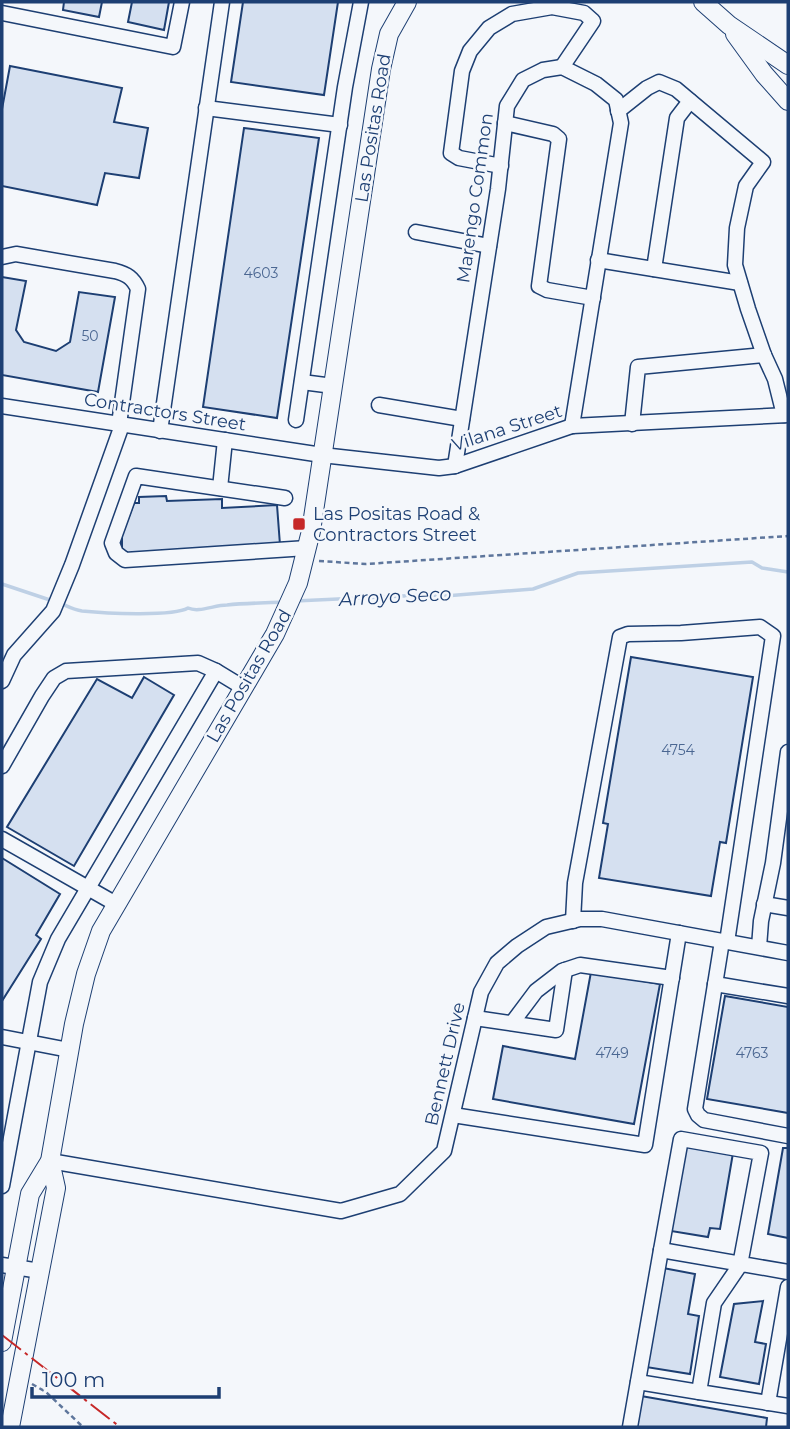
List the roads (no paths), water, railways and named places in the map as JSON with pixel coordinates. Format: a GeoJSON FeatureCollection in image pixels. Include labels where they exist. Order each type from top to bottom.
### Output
{"type":"FeatureCollection","features":[{"type":"Feature","properties":{"kind":"main road","name":"Las Positas Road"},"geometry":{"type":"LineString","coordinates":[[2,1342],[9,1266],[30,1194],[50,1160],[74,1024],[86,974],[101,931],[275,634],[298,583],[306,554],[322,455],[381,69],[389,34],[407,2]]}},
{"type":"Feature","properties":{"kind":"main road"},"geometry":{"type":"LineString","coordinates":[[702,2],[729,25],[788,65]]}},
{"type":"Feature","properties":{"kind":"main road"},"geometry":{"type":"LineString","coordinates":[[729,25],[764,74],[788,101]]}},
{"type":"Feature","properties":{"kind":"main road","name":"Las Positas Road"},"geometry":{"type":"LineString","coordinates":[[10,1427],[56,1188],[50,1160]]}},
{"type":"Feature","properties":{"kind":"street"},"geometry":{"type":"LineString","coordinates":[[2,13],[173,47],[182,2]]}},
{"type":"Feature","properties":{"kind":"street"},"geometry":{"type":"LineString","coordinates":[[160,430],[222,2]]}},
{"type":"Feature","properties":{"kind":"street"},"geometry":{"type":"LineString","coordinates":[[296,420],[361,2]]}},
{"type":"Feature","properties":{"kind":"street"},"geometry":{"type":"LineString","coordinates":[[501,166],[459,158],[451,153],[462,71],[470,51],[489,28],[512,14],[552,6],[583,13],[593,21],[562,66],[596,84],[616,100],[621,122],[572,426]]}},
{"type":"Feature","properties":{"kind":"street","name":"Marengo Common"},"geometry":{"type":"LineString","coordinates":[[455,466],[501,166],[507,106],[523,80],[544,70],[562,66]]}},
{"type":"Feature","properties":{"kind":"street"},"geometry":{"type":"LineString","coordinates":[[618,111],[659,82],[676,89],[763,162],[746,186],[737,228],[735,265],[786,415]]}},
{"type":"Feature","properties":{"kind":"street"},"geometry":{"type":"LineString","coordinates":[[653,269],[677,118],[690,101]]}},
{"type":"Feature","properties":{"kind":"street"},"geometry":{"type":"LineString","coordinates":[[206,108],[340,125]]}},
{"type":"Feature","properties":{"kind":"street"},"geometry":{"type":"LineString","coordinates":[[505,123],[553,134],[559,139],[539,286],[547,290],[593,298]]}},
{"type":"Feature","properties":{"kind":"street"},"geometry":{"type":"LineString","coordinates":[[416,233],[489,246]]}},
{"type":"Feature","properties":{"kind":"street"},"geometry":{"type":"LineString","coordinates":[[2,257],[16,254],[125,273],[138,289],[120,425],[72,565],[53,611],[8,654],[2,681]]}},
{"type":"Feature","properties":{"kind":"street"},"geometry":{"type":"LineString","coordinates":[[598,260],[740,283]]}},
{"type":"Feature","properties":{"kind":"street"},"geometry":{"type":"LineString","coordinates":[[632,424],[638,367],[764,355]]}},
{"type":"Feature","properties":{"kind":"street"},"geometry":{"type":"LineString","coordinates":[[302,382],[333,386]]}},
{"type":"Feature","properties":{"kind":"street"},"geometry":{"type":"LineString","coordinates":[[379,405],[462,419]]}},
{"type":"Feature","properties":{"kind":"street","name":"Contractors Street"},"geometry":{"type":"LineString","coordinates":[[2,406],[322,455]]}},
{"type":"Feature","properties":{"kind":"street","name":"Vilana Street"},"geometry":{"type":"LineString","coordinates":[[322,455],[439,468],[455,466],[572,426],[786,415]]}},
{"type":"Feature","properties":{"kind":"street"},"geometry":{"type":"LineString","coordinates":[[220,488],[225,440]]}},
{"type":"Feature","properties":{"kind":"street"},"geometry":{"type":"LineString","coordinates":[[285,498],[136,476],[112,543],[116,553],[125,560],[306,554]]}},
{"type":"Feature","properties":{"kind":"street"},"geometry":{"type":"LineString","coordinates":[[573,921],[575,883],[620,637],[628,634],[760,627],[773,636],[725,941],[715,984],[695,1109],[704,1120],[788,1136]]}},
{"type":"Feature","properties":{"kind":"street"},"geometry":{"type":"LineString","coordinates":[[2,766],[41,696],[54,678],[66,671],[198,663],[244,688]]}},
{"type":"Feature","properties":{"kind":"street"},"geometry":{"type":"LineString","coordinates":[[2,1186],[40,982],[58,939],[216,671]]}},
{"type":"Feature","properties":{"kind":"street"},"geometry":{"type":"LineString","coordinates":[[759,947],[788,752]]}},
{"type":"Feature","properties":{"kind":"street"},"geometry":{"type":"LineString","coordinates":[[2,839],[116,904]]}},
{"type":"Feature","properties":{"kind":"street"},"geometry":{"type":"LineString","coordinates":[[764,904],[788,908]]}},
{"type":"Feature","properties":{"kind":"street","name":"Bennett Drive"},"geometry":{"type":"LineString","coordinates":[[50,1160],[341,1210],[400,1194],[444,1151],[481,992],[497,963],[546,927],[580,919],[602,919],[788,953]]}},
{"type":"Feature","properties":{"kind":"street"},"geometry":{"type":"LineString","coordinates":[[453,1115],[645,1145],[679,933]]}},
{"type":"Feature","properties":{"kind":"street"},"geometry":{"type":"LineString","coordinates":[[512,1023],[536,991],[565,970],[580,965],[671,978]]}},
{"type":"Feature","properties":{"kind":"street"},"geometry":{"type":"LineString","coordinates":[[475,1018],[556,1030],[565,970]]}},
{"type":"Feature","properties":{"kind":"street"},"geometry":{"type":"LineString","coordinates":[[715,984],[788,996]]}},
{"type":"Feature","properties":{"kind":"street"},"geometry":{"type":"LineString","coordinates":[[2,1037],[69,1050]]}},
{"type":"Feature","properties":{"kind":"street"},"geometry":{"type":"LineString","coordinates":[[630,1427],[681,1139],[761,1153],[740,1265],[714,1303],[699,1392]]}},
{"type":"Feature","properties":{"kind":"street"},"geometry":{"type":"LineString","coordinates":[[661,1250],[788,1272]]}},
{"type":"Feature","properties":{"kind":"street"},"geometry":{"type":"LineString","coordinates":[[9,1266],[40,1272]]}},
{"type":"Feature","properties":{"kind":"street"},"geometry":{"type":"LineString","coordinates":[[768,1403],[788,1287]]}},
{"type":"Feature","properties":{"kind":"street"},"geometry":{"type":"LineString","coordinates":[[638,1382],[788,1406]]}},
{"type":"Feature","properties":{"kind":"waterway","name":"Arroyo Seco"},"geometry":{"type":"LineString","coordinates":[[295,601],[445,596],[533,589],[578,573],[752,562],[762,568],[788,572]]}},
{"type":"Feature","properties":{"kind":"waterway","name":"Arroyo Seco"},"geometry":{"type":"LineString","coordinates":[[2,584],[53,601]]}},
{"type":"Feature","properties":{"kind":"waterway","name":"Arroyo Seco"},"geometry":{"type":"LineString","coordinates":[[60,603],[82,611],[137,614],[284,602]]}},
{"type":"Feature","properties":{"kind":"place","name":"Las Positas Road & Contractors Street"},"geometry":{"type":"Point","coordinates":[299,524]}}]}
